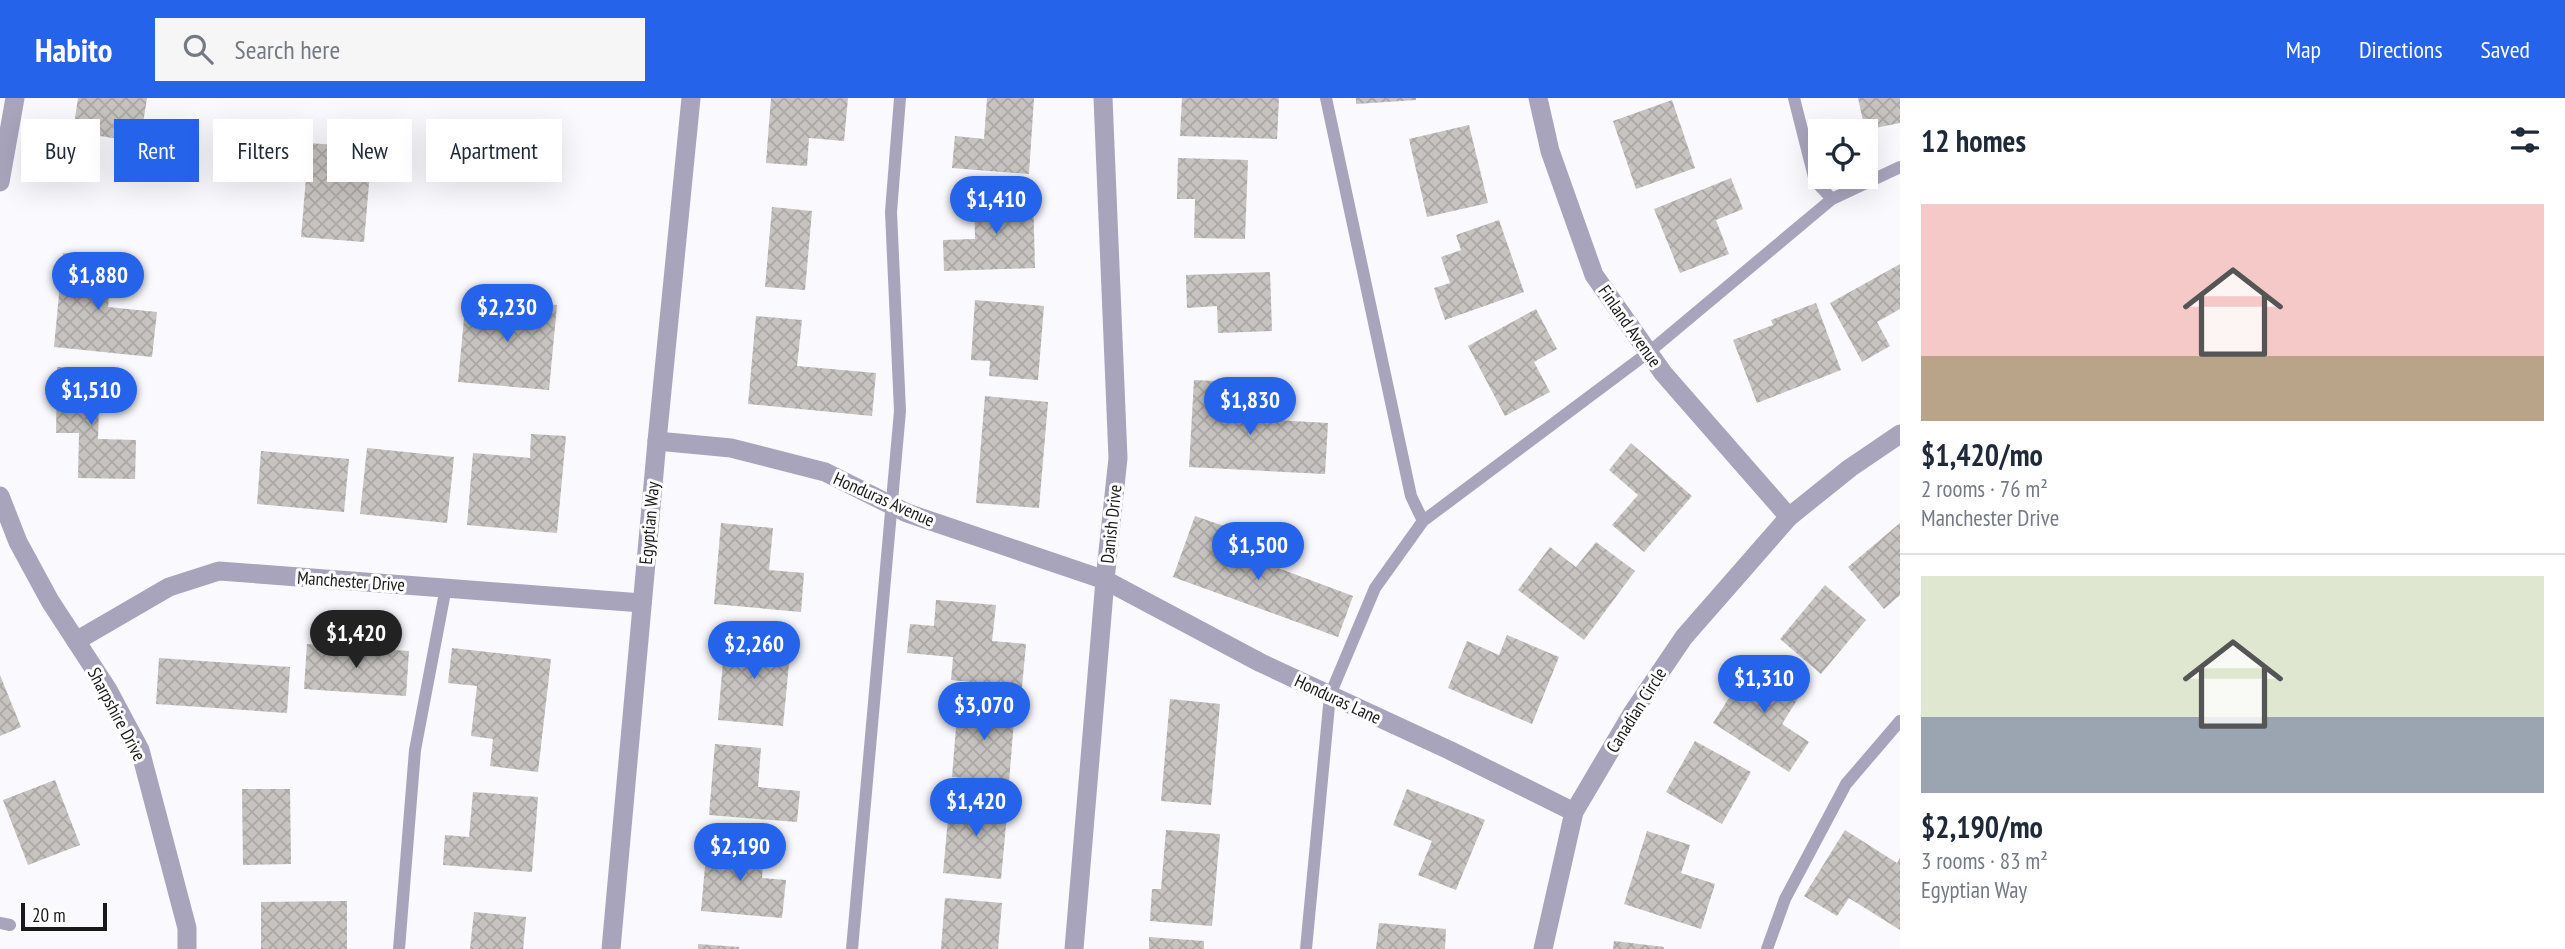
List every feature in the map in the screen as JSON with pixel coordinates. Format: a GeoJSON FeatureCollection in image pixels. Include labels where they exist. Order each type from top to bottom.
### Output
{"type":"FeatureCollection","features":[{"type":"Feature","properties":{"kind":"street"},"geometry":{"type":"LineString","coordinates":[[0,182],[15,98]]}},
{"type":"Feature","properties":{"kind":"street","name":"Egyptian Way"},"geometry":{"type":"LineString","coordinates":[[611,949],[691,98]]}},
{"type":"Feature","properties":{"kind":"street","name":"Danish Drive"},"geometry":{"type":"LineString","coordinates":[[1074,949],[1118,458],[1104,98]]}},
{"type":"Feature","properties":{"kind":"street","name":"Finland Avenue"},"geometry":{"type":"LineString","coordinates":[[1538,98],[1550,151],[1594,275],[1663,373],[1789,517]]}},
{"type":"Feature","properties":{"kind":"street","name":"Canadian Circle"},"geometry":{"type":"LineString","coordinates":[[1543,949],[1574,812],[1633,712],[1684,636],[1789,517],[1850,468],[1900,434]]}},
{"type":"Feature","properties":{"kind":"street","name":"Honduras Avenue"},"geometry":{"type":"LineString","coordinates":[[657,441],[731,448],[825,472],[906,513],[1105,580]]}},
{"type":"Feature","properties":{"kind":"street","name":"Sharpshire Drive"},"geometry":{"type":"LineString","coordinates":[[0,496],[18,542],[50,601],[108,690],[140,750],[187,928],[187,949]]}},
{"type":"Feature","properties":{"kind":"street","name":"Manchester Drive"},"geometry":{"type":"LineString","coordinates":[[76,641],[169,587],[219,571],[642,603]]}},
{"type":"Feature","properties":{"kind":"street","name":"Honduras Lane"},"geometry":{"type":"LineString","coordinates":[[1105,580],[1261,663],[1449,750],[1574,812]]}},
{"type":"Feature","properties":{"kind":"lane"},"geometry":{"type":"LineString","coordinates":[[852,949],[900,411],[891,212],[900,98]]}},
{"type":"Feature","properties":{"kind":"lane"},"geometry":{"type":"LineString","coordinates":[[1326,98],[1411,496],[1423,521]]}},
{"type":"Feature","properties":{"kind":"lane"},"geometry":{"type":"LineString","coordinates":[[1794,98],[1815,181],[1832,199]]}},
{"type":"Feature","properties":{"kind":"lane"},"geometry":{"type":"LineString","coordinates":[[1306,949],[1330,695],[1375,587],[1423,521],[1649,352],[1832,199],[1900,167]]}},
{"type":"Feature","properties":{"kind":"lane"},"geometry":{"type":"LineString","coordinates":[[399,949],[415,750],[446,587]]}},
{"type":"Feature","properties":{"kind":"lane"},"geometry":{"type":"LineString","coordinates":[[1767,949],[1785,899],[1846,784],[1900,721]]}},
{"type":"Feature","properties":{"kind":"building"},"geometry":{"type":"Polygon","coordinates":[[[78,98],[147,98],[144,119],[114,119],[114,138],[100,136],[100,119],[75,119],[78,98]]]}},
{"type":"Feature","properties":{"kind":"building"},"geometry":{"type":"Polygon","coordinates":[[[771,98],[848,98],[844,141],[809,138],[807,166],[766,163],[771,98]]]}},
{"type":"Feature","properties":{"kind":"building"},"geometry":{"type":"Polygon","coordinates":[[[987,98],[1034,98],[1029,174],[952,168],[955,136],[984,139],[987,98]]]}},
{"type":"Feature","properties":{"kind":"building"},"geometry":{"type":"Polygon","coordinates":[[[1182,98],[1279,98],[1277,139],[1180,136],[1182,98]]]}},
{"type":"Feature","properties":{"kind":"building"},"geometry":{"type":"Polygon","coordinates":[[[1356,98],[1416,98],[1416,100],[1356,104],[1356,98]]]}},
{"type":"Feature","properties":{"kind":"building"},"geometry":{"type":"Polygon","coordinates":[[[1858,98],[1900,98],[1900,123],[1878,127],[1878,119],[1863,119],[1858,98]]]}},
{"type":"Feature","properties":{"kind":"building"},"geometry":{"type":"Polygon","coordinates":[[[1672,100],[1695,168],[1636,189],[1613,121],[1672,100]]]}},
{"type":"Feature","properties":{"kind":"building"},"geometry":{"type":"Polygon","coordinates":[[[1469,125],[1488,203],[1427,217],[1409,139],[1469,125]]]}},
{"type":"Feature","properties":{"kind":"building"},"geometry":{"type":"Polygon","coordinates":[[[313,143],[327,144],[327,182],[369,182],[364,242],[301,237],[306,182],[313,182],[313,143]]]}},
{"type":"Feature","properties":{"kind":"building"},"geometry":{"type":"Polygon","coordinates":[[[1178,158],[1248,160],[1245,239],[1194,238],[1195,199],[1177,199],[1178,158]]]}},
{"type":"Feature","properties":{"kind":"building"},"geometry":{"type":"Polygon","coordinates":[[[1731,178],[1743,209],[1716,220],[1729,254],[1680,273],[1654,209],[1731,178]]]}},
{"type":"Feature","properties":{"kind":"building"},"geometry":{"type":"Polygon","coordinates":[[[1033,194],[1035,268],[944,271],[943,240],[975,239],[974,196],[1033,194]]]}},
{"type":"Feature","properties":{"kind":"building"},"geometry":{"type":"Polygon","coordinates":[[[772,207],[812,211],[805,290],[765,287],[772,207]]]}},
{"type":"Feature","properties":{"kind":"building"},"geometry":{"type":"Polygon","coordinates":[[[1499,220],[1524,292],[1445,320],[1434,288],[1450,283],[1441,257],[1461,250],[1456,235],[1499,220]]]}},
{"type":"Feature","properties":{"kind":"building"},"geometry":{"type":"Polygon","coordinates":[[[63,253],[113,258],[108,307],[157,312],[152,357],[54,347],[63,253]]]}},
{"type":"Feature","properties":{"kind":"building"},"geometry":{"type":"Polygon","coordinates":[[[1900,264],[1900,309],[1877,322],[1890,346],[1862,362],[1830,303],[1900,264]]]}},
{"type":"Feature","properties":{"kind":"building"},"geometry":{"type":"Polygon","coordinates":[[[1270,272],[1272,331],[1218,333],[1217,306],[1187,308],[1186,275],[1270,272]]]}},
{"type":"Feature","properties":{"kind":"building"},"geometry":{"type":"Polygon","coordinates":[[[466,297],[557,305],[549,390],[458,382],[466,297]]]}},
{"type":"Feature","properties":{"kind":"building"},"geometry":{"type":"Polygon","coordinates":[[[975,300],[1044,306],[1038,380],[989,376],[990,361],[971,360],[975,300]]]}},
{"type":"Feature","properties":{"kind":"building"},"geometry":{"type":"Polygon","coordinates":[[[1816,303],[1841,370],[1757,403],[1733,340],[1773,325],[1771,320],[1816,303]]]}},
{"type":"Feature","properties":{"kind":"building"},"geometry":{"type":"Polygon","coordinates":[[[1536,309],[1557,349],[1534,362],[1550,392],[1505,416],[1468,346],[1536,309]]]}},
{"type":"Feature","properties":{"kind":"building"},"geometry":{"type":"Polygon","coordinates":[[[756,316],[802,320],[797,366],[876,373],[872,416],[748,404],[756,316]]]}},
{"type":"Feature","properties":{"kind":"building"},"geometry":{"type":"Polygon","coordinates":[[[57,367],[100,368],[98,439],[136,440],[135,479],[78,478],[79,433],[56,433],[57,367]]]}},
{"type":"Feature","properties":{"kind":"building"},"geometry":{"type":"Polygon","coordinates":[[[1194,380],[1237,382],[1236,418],[1328,423],[1325,474],[1189,467],[1194,380]]]}},
{"type":"Feature","properties":{"kind":"building"},"geometry":{"type":"Polygon","coordinates":[[[985,396],[1048,402],[1039,508],[976,503],[985,396]]]}},
{"type":"Feature","properties":{"kind":"building"},"geometry":{"type":"Polygon","coordinates":[[[531,434],[566,436],[557,533],[467,525],[473,453],[530,458],[531,434]]]}},
{"type":"Feature","properties":{"kind":"building"},"geometry":{"type":"Polygon","coordinates":[[[1631,443],[1692,496],[1644,552],[1612,525],[1638,495],[1609,470],[1631,443]]]}},
{"type":"Feature","properties":{"kind":"building"},"geometry":{"type":"Polygon","coordinates":[[[367,448],[454,457],[447,523],[360,514],[367,448]]]}},
{"type":"Feature","properties":{"kind":"building"},"geometry":{"type":"Polygon","coordinates":[[[261,451],[349,459],[344,512],[257,504],[261,451]]]}},
{"type":"Feature","properties":{"kind":"building"},"geometry":{"type":"Polygon","coordinates":[[[1195,516],[1227,527],[1219,546],[1353,596],[1338,637],[1173,577],[1195,516]]]}},
{"type":"Feature","properties":{"kind":"building"},"geometry":{"type":"Polygon","coordinates":[[[721,523],[773,528],[769,570],[804,573],[801,612],[714,604],[721,523]]]}},
{"type":"Feature","properties":{"kind":"building"},"geometry":{"type":"Polygon","coordinates":[[[1900,523],[1900,595],[1884,609],[1848,567],[1900,523]]]}},
{"type":"Feature","properties":{"kind":"building"},"geometry":{"type":"Polygon","coordinates":[[[1596,542],[1635,571],[1584,640],[1518,590],[1550,547],[1576,567],[1596,542]]]}},
{"type":"Feature","properties":{"kind":"building"},"geometry":{"type":"Polygon","coordinates":[[[1825,585],[1866,620],[1821,674],[1780,639],[1825,585]]]}},
{"type":"Feature","properties":{"kind":"building"},"geometry":{"type":"Polygon","coordinates":[[[936,600],[996,605],[992,641],[1026,644],[1022,687],[951,680],[953,657],[907,653],[910,624],[934,626],[936,600]]]}},
{"type":"Feature","properties":{"kind":"building"},"geometry":{"type":"Polygon","coordinates":[[[1507,635],[1559,657],[1532,724],[1448,688],[1467,641],[1499,655],[1507,635]]]}},
{"type":"Feature","properties":{"kind":"building"},"geometry":{"type":"Polygon","coordinates":[[[725,637],[791,643],[783,726],[718,720],[725,637]]]}},
{"type":"Feature","properties":{"kind":"building"},"geometry":{"type":"Polygon","coordinates":[[[307,644],[409,651],[406,696],[304,689],[307,644]]]}},
{"type":"Feature","properties":{"kind":"building"},"geometry":{"type":"Polygon","coordinates":[[[452,648],[551,659],[538,772],[490,766],[493,739],[471,736],[477,686],[448,683],[452,648]]]}},
{"type":"Feature","properties":{"kind":"building"},"geometry":{"type":"Polygon","coordinates":[[[1755,657],[1804,689],[1782,724],[1809,742],[1789,772],[1713,723],[1755,657]]]}},
{"type":"Feature","properties":{"kind":"building"},"geometry":{"type":"Polygon","coordinates":[[[159,658],[290,667],[287,713],[156,704],[159,658]]]}},
{"type":"Feature","properties":{"kind":"building"},"geometry":{"type":"Polygon","coordinates":[[[0,675],[21,727],[0,736],[0,675]]]}},
{"type":"Feature","properties":{"kind":"building"},"geometry":{"type":"Polygon","coordinates":[[[1170,699],[1220,704],[1211,805],[1161,801],[1170,699]]]}},
{"type":"Feature","properties":{"kind":"building"},"geometry":{"type":"Polygon","coordinates":[[[958,703],[1015,708],[1009,782],[952,777],[958,703]]]}},
{"type":"Feature","properties":{"kind":"building"},"geometry":{"type":"Polygon","coordinates":[[[1695,741],[1751,772],[1722,824],[1666,792],[1695,741]]]}},
{"type":"Feature","properties":{"kind":"building"},"geometry":{"type":"Polygon","coordinates":[[[715,744],[761,748],[758,787],[800,791],[797,822],[709,815],[715,744]]]}},
{"type":"Feature","properties":{"kind":"building"},"geometry":{"type":"Polygon","coordinates":[[[55,780],[80,845],[28,865],[3,800],[55,780]]]}},
{"type":"Feature","properties":{"kind":"building"},"geometry":{"type":"Polygon","coordinates":[[[242,789],[290,789],[291,864],[243,865],[242,789]]]}},
{"type":"Feature","properties":{"kind":"building"},"geometry":{"type":"Polygon","coordinates":[[[1407,789],[1485,820],[1456,890],[1418,875],[1432,841],[1393,825],[1407,789]]]}},
{"type":"Feature","properties":{"kind":"building"},"geometry":{"type":"Polygon","coordinates":[[[473,792],[538,797],[532,872],[443,865],[445,835],[469,837],[473,792]]]}},
{"type":"Feature","properties":{"kind":"building"},"geometry":{"type":"Polygon","coordinates":[[[950,798],[1008,803],[1001,879],[943,873],[950,798]]]}},
{"type":"Feature","properties":{"kind":"building"},"geometry":{"type":"Polygon","coordinates":[[[1166,830],[1220,834],[1212,926],[1150,921],[1152,889],[1161,889],[1166,830]]]}},
{"type":"Feature","properties":{"kind":"building"},"geometry":{"type":"Polygon","coordinates":[[[1845,830],[1897,863],[1900,858],[1900,930],[1849,898],[1837,916],[1804,896],[1845,830]]]}},
{"type":"Feature","properties":{"kind":"building"},"geometry":{"type":"Polygon","coordinates":[[[1647,831],[1690,845],[1681,873],[1715,884],[1701,929],[1624,904],[1647,831]]]}},
{"type":"Feature","properties":{"kind":"building"},"geometry":{"type":"Polygon","coordinates":[[[707,844],[764,849],[762,878],[786,880],[782,918],[701,911],[707,844]]]}},
{"type":"Feature","properties":{"kind":"building"},"geometry":{"type":"Polygon","coordinates":[[[945,898],[1002,903],[998,949],[941,949],[945,898]]]}},
{"type":"Feature","properties":{"kind":"building"},"geometry":{"type":"Polygon","coordinates":[[[347,901],[347,949],[261,949],[261,902],[347,901]]]}},
{"type":"Feature","properties":{"kind":"building"},"geometry":{"type":"Polygon","coordinates":[[[474,912],[526,917],[523,949],[470,949],[474,912]]]}},
{"type":"Feature","properties":{"kind":"building"},"geometry":{"type":"Polygon","coordinates":[[[1379,923],[1446,929],[1445,949],[1376,949],[1379,923]]]}},
{"type":"Feature","properties":{"kind":"building"},"geometry":{"type":"Polygon","coordinates":[[[1149,937],[1204,941],[1204,949],[1149,949],[1149,937]]]}},
{"type":"Feature","properties":{"kind":"building"},"geometry":{"type":"Polygon","coordinates":[[[1614,941],[1664,947],[1664,949],[1613,949],[1614,941]]]}},
{"type":"Feature","properties":{"kind":"building"},"geometry":{"type":"Polygon","coordinates":[[[698,944],[739,947],[739,949],[698,949],[698,944]]]}}]}
